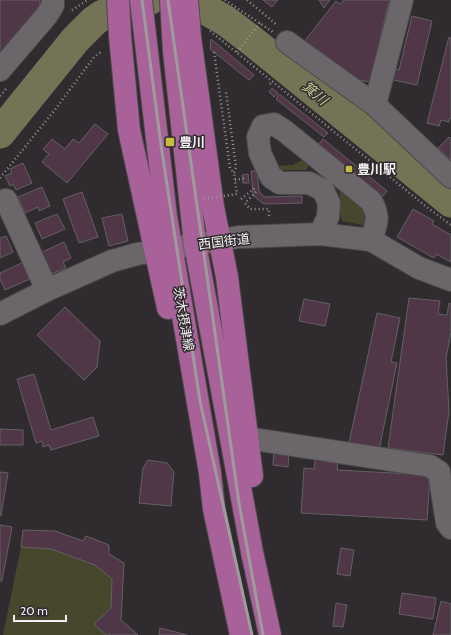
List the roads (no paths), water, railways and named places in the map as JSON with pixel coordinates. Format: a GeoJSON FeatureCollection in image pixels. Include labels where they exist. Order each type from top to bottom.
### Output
{"type":"FeatureCollection","features":[{"type":"Feature","properties":{"kind":"main road"},"geometry":{"type":"LineString","coordinates":[[118,0],[129,130],[149,217],[163,250],[214,509],[241,635]]}},
{"type":"Feature","properties":{"kind":"main road"},"geometry":{"type":"LineString","coordinates":[[141,0],[166,216],[163,250]]}},
{"type":"Feature","properties":{"kind":"main road","name":"茨木摂津線"},"geometry":{"type":"LineString","coordinates":[[170,0],[194,244],[252,552],[270,635]]}},
{"type":"Feature","properties":{"kind":"main road"},"geometry":{"type":"LineString","coordinates":[[187,0],[199,34],[213,207],[227,278],[256,514],[274,635]]}},
{"type":"Feature","properties":{"kind":"street"},"geometry":{"type":"LineString","coordinates":[[0,70],[47,15],[53,5],[53,0]]}},
{"type":"Feature","properties":{"kind":"street"},"geometry":{"type":"LineString","coordinates":[[375,105],[402,0]]}},
{"type":"Feature","properties":{"kind":"street"},"geometry":{"type":"LineString","coordinates":[[284,36],[375,105],[451,177]]}},
{"type":"Feature","properties":{"kind":"street"},"geometry":{"type":"LineString","coordinates":[[320,234],[328,217],[329,203],[323,190],[309,183],[280,183],[271,177],[260,153],[258,137],[263,126],[274,124],[286,132],[371,201],[377,211],[376,223],[371,240]]}},
{"type":"Feature","properties":{"kind":"street"},"geometry":{"type":"LineString","coordinates":[[6,200],[47,290]]}},
{"type":"Feature","properties":{"kind":"street","name":"西国街道"},"geometry":{"type":"LineString","coordinates":[[0,314],[47,290],[112,261],[137,254],[239,237],[320,234],[371,240],[419,268],[451,280]]}},
{"type":"Feature","properties":{"kind":"street"},"geometry":{"type":"LineString","coordinates":[[247,438],[430,466],[439,472],[447,523],[451,528]]}},
{"type":"Feature","properties":{"kind":"waterway","name":"箕川"},"geometry":{"type":"LineString","coordinates":[[0,133],[75,40],[94,21],[124,5],[149,0]]}},
{"type":"Feature","properties":{"kind":"waterway","name":"箕川"},"geometry":{"type":"LineString","coordinates":[[170,0],[205,9],[226,21],[451,202]]}},
{"type":"Feature","properties":{"kind":"railway"},"geometry":{"type":"LineString","coordinates":[[142,0],[161,145],[200,401],[252,635]]}},
{"type":"Feature","properties":{"kind":"railway"},"geometry":{"type":"LineString","coordinates":[[168,0],[239,503],[263,635]]}},
{"type":"Feature","properties":{"kind":"place","name":"豊川"},"geometry":{"type":"Point","coordinates":[170,142]}},
{"type":"Feature","properties":{"kind":"place","name":"豊川駅"},"geometry":{"type":"Point","coordinates":[349,169]}}]}
